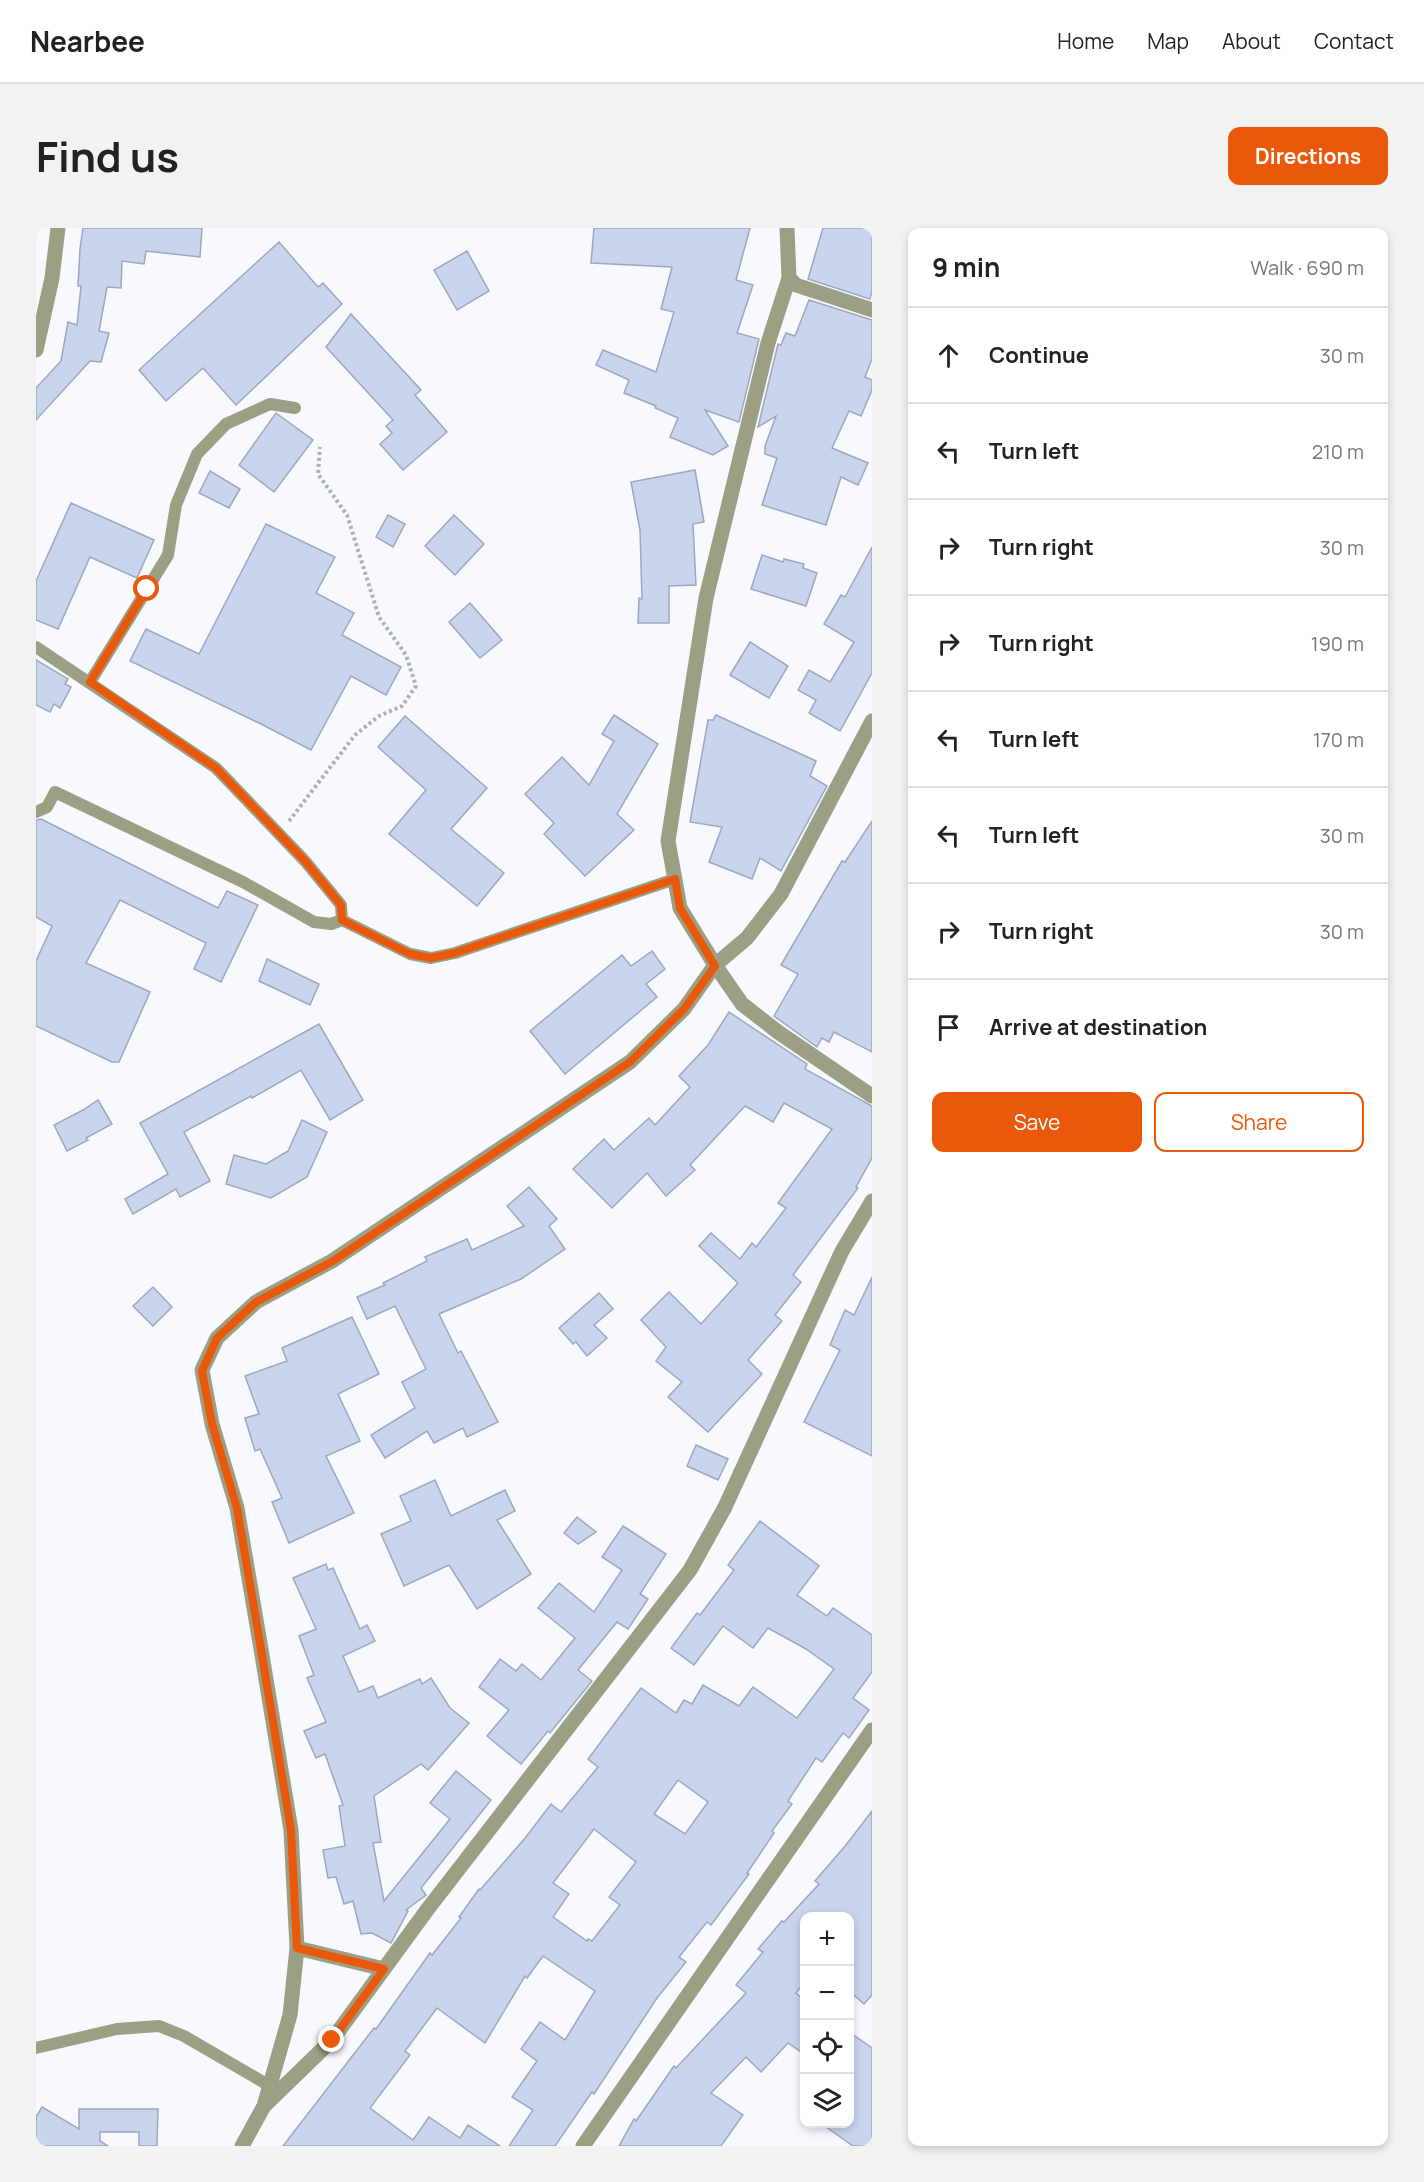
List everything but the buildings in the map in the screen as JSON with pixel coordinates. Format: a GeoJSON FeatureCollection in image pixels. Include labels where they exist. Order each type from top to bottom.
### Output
{"type":"FeatureCollection","features":[{"type":"Feature","properties":{"kind":"street"},"geometry":{"type":"LineString","coordinates":[[36,350],[52,278],[58,228]]}},
{"type":"Feature","properties":{"kind":"street"},"geometry":{"type":"LineString","coordinates":[[787,228],[789,278],[768,343],[706,598],[668,841],[680,908],[715,966],[742,1004],[778,1032],[872,1096]]}},
{"type":"Feature","properties":{"kind":"street"},"geometry":{"type":"LineString","coordinates":[[789,278],[796,285],[872,310]]}},
{"type":"Feature","properties":{"kind":"street"},"geometry":{"type":"LineString","coordinates":[[242,2146],[264,2106],[290,2015],[297,1948],[291,1830],[237,1508],[212,1424],[202,1371],[217,1338],[256,1302],[333,1261],[630,1062],[684,1009],[715,966],[747,938],[781,894],[872,721]]}},
{"type":"Feature","properties":{"kind":"street"},"geometry":{"type":"LineString","coordinates":[[264,2106],[332,2040],[690,1570],[725,1507],[842,1251],[872,1201]]}},
{"type":"Feature","properties":{"kind":"street"},"geometry":{"type":"LineString","coordinates":[[583,2146],[872,1730]]}},
{"type":"Feature","properties":{"kind":"street"},"geometry":{"type":"LineString","coordinates":[[297,1948],[384,1969]]}},
{"type":"Feature","properties":{"kind":"lane"},"geometry":{"type":"LineString","coordinates":[[90,682],[168,555],[176,505],[197,454],[226,424],[270,404],[295,408]]}},
{"type":"Feature","properties":{"kind":"lane"},"geometry":{"type":"LineString","coordinates":[[36,647],[216,768],[305,861],[341,905],[342,920]]}},
{"type":"Feature","properties":{"kind":"lane"},"geometry":{"type":"LineString","coordinates":[[36,812],[47,807],[56,792],[243,882],[314,922],[331,924],[342,920],[410,954],[431,958],[455,953],[675,879]]}},
{"type":"Feature","properties":{"kind":"lane"},"geometry":{"type":"LineString","coordinates":[[36,2048],[117,2029],[159,2026],[184,2036],[270,2085]]}},
{"type":"Feature","properties":{"kind":"path"},"geometry":{"type":"LineString","coordinates":[[279,834],[355,735],[379,716],[402,706],[416,686],[406,656],[379,617],[347,515],[318,474],[320,447]]}},
{"type":"Feature","properties":{"kind":"route"},"geometry":{"type":"LineString","coordinates":[[147,589],[90,682],[216,768],[305,861],[341,905],[342,920],[410,954],[431,958],[455,953],[675,879],[680,908],[715,966],[684,1009],[630,1062],[333,1261],[256,1302],[217,1338],[202,1371],[212,1424],[237,1508],[291,1830],[297,1948],[384,1969],[332,2040]]}}]}
